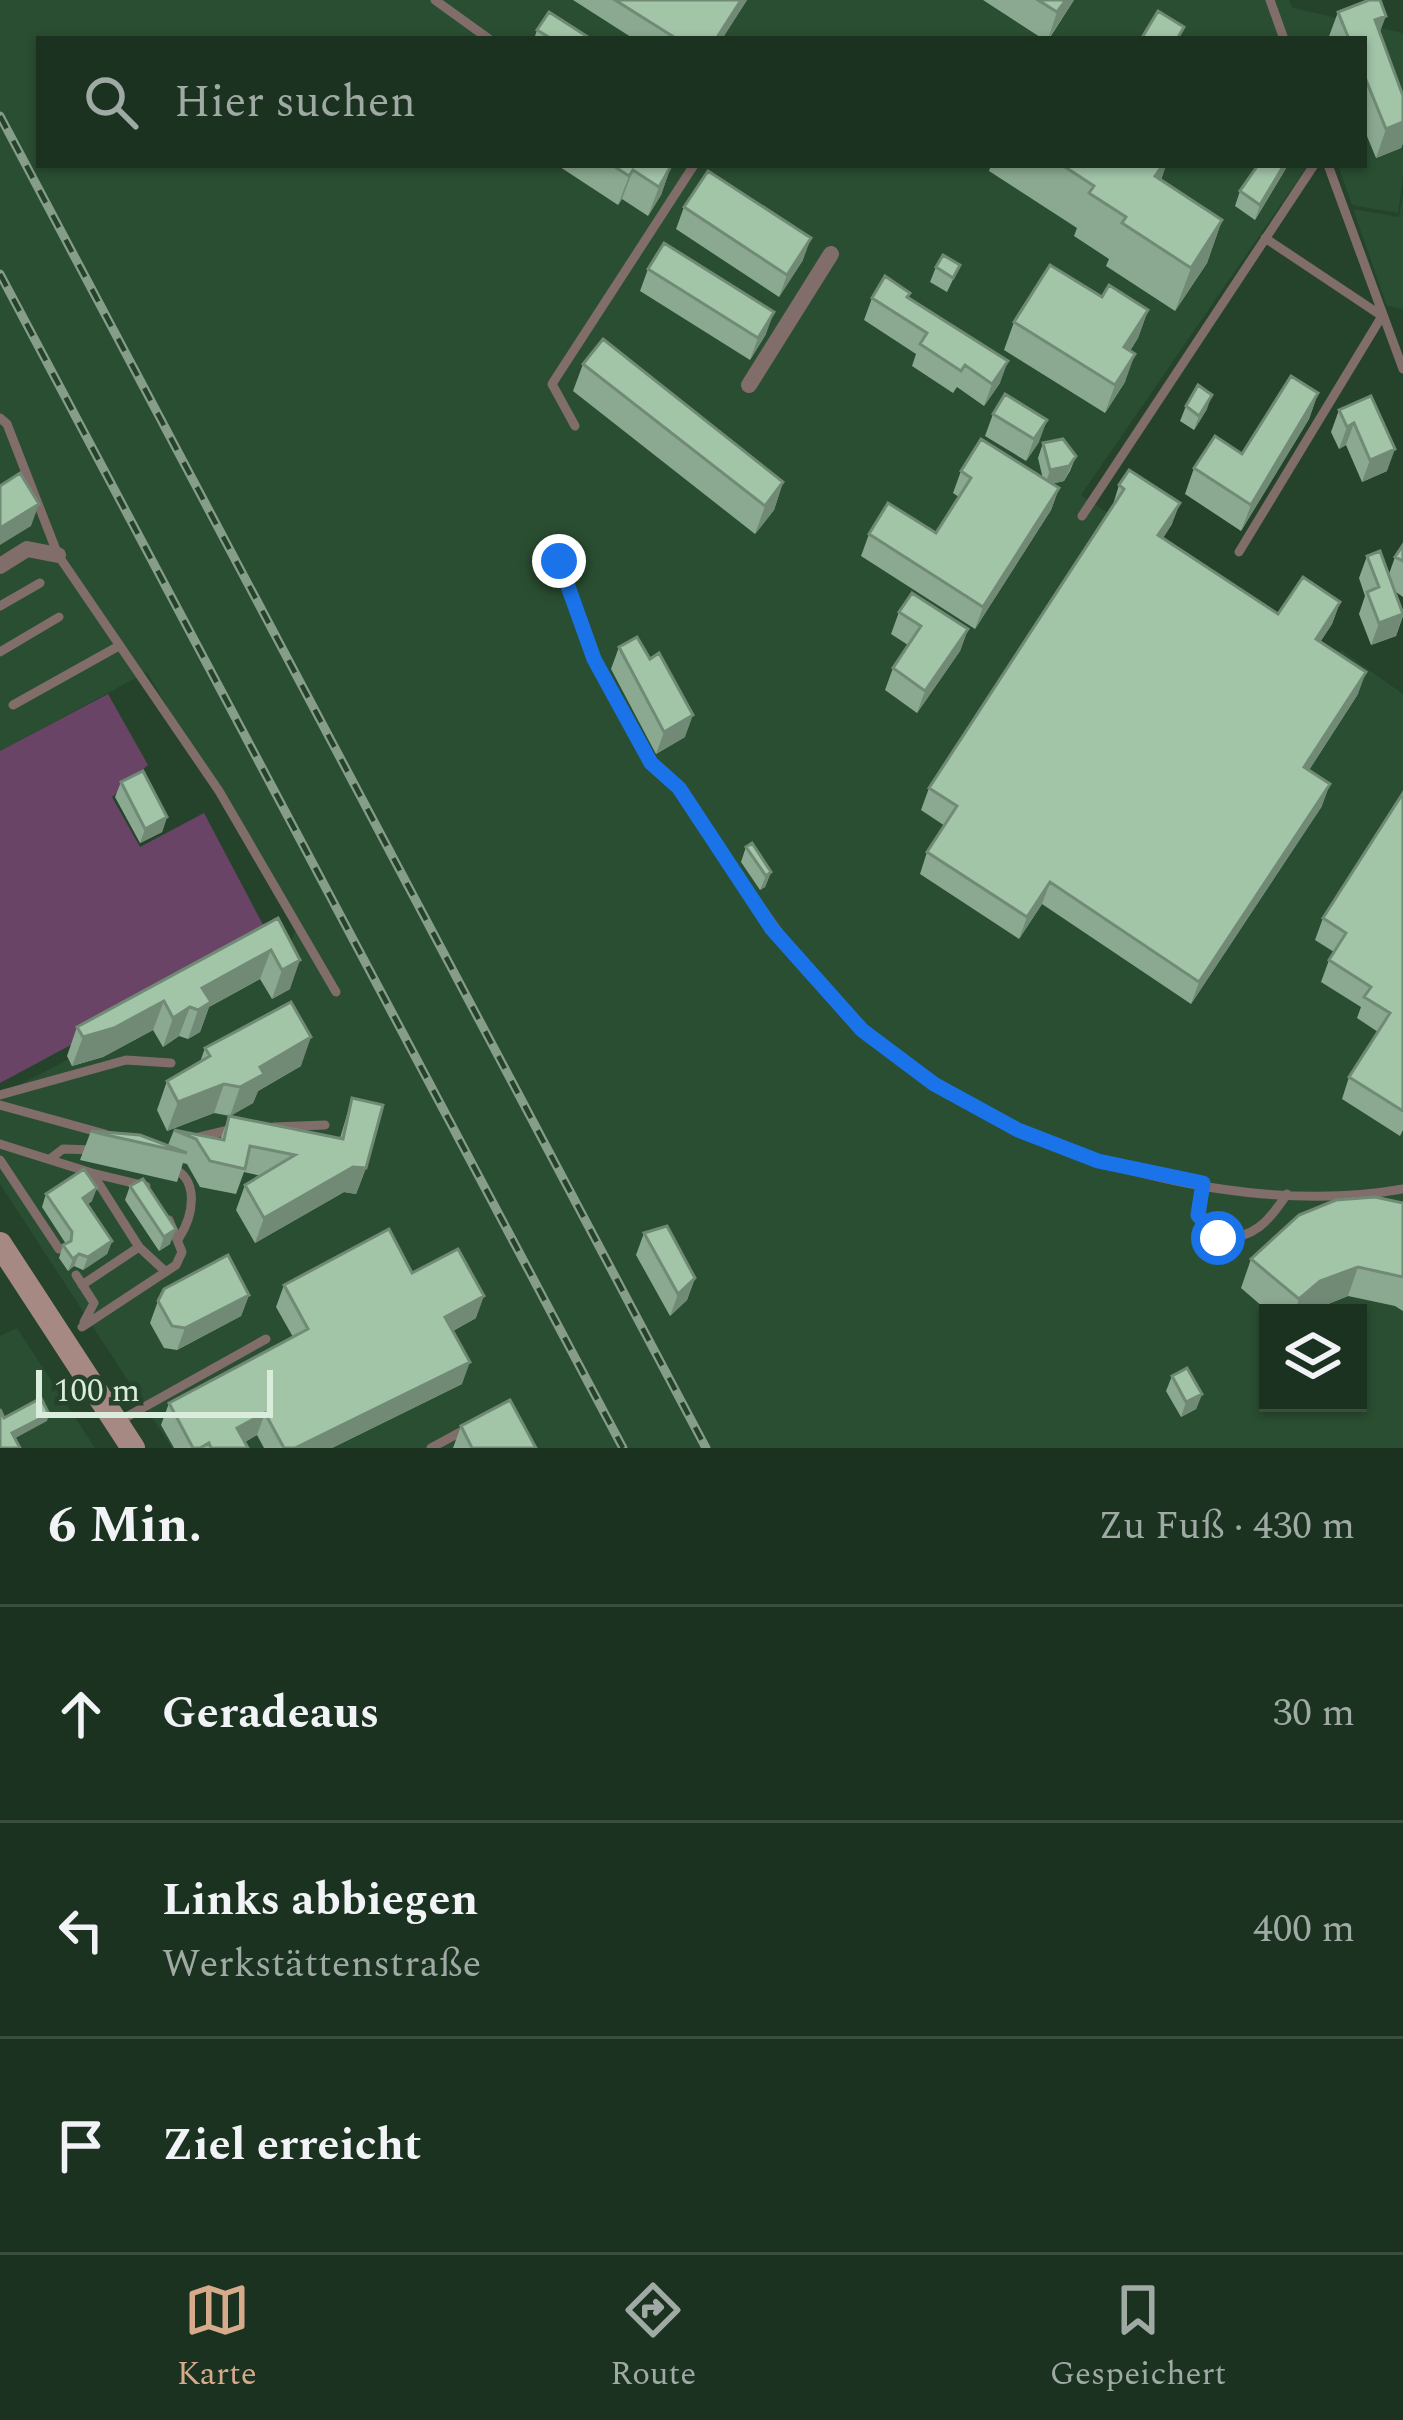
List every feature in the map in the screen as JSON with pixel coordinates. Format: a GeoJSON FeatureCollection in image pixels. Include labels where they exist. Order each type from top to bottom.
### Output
{"type":"FeatureCollection","features":[{"type":"Feature","properties":{"kind":"main road"},"geometry":{"type":"LineString","coordinates":[[0,1244],[72,1334],[133,1448]]}},
{"type":"Feature","properties":{"kind":"street"},"geometry":{"type":"LineString","coordinates":[[749,385],[830,254]]}},
{"type":"Feature","properties":{"kind":"street"},"geometry":{"type":"LineString","coordinates":[[0,566],[27,549],[58,554]]}},
{"type":"Feature","properties":{"kind":"lane"},"geometry":{"type":"LineString","coordinates":[[435,0],[485,36]]}},
{"type":"Feature","properties":{"kind":"lane"},"geometry":{"type":"LineString","coordinates":[[1270,0],[1283,36]]}},
{"type":"Feature","properties":{"kind":"lane"},"geometry":{"type":"LineString","coordinates":[[575,426],[552,384],[692,168]]}},
{"type":"Feature","properties":{"kind":"lane"},"geometry":{"type":"LineString","coordinates":[[1082,516],[1312,168]]}},
{"type":"Feature","properties":{"kind":"lane"},"geometry":{"type":"LineString","coordinates":[[1329,168],[1403,369]]}},
{"type":"Feature","properties":{"kind":"lane"},"geometry":{"type":"LineString","coordinates":[[1265,238],[1382,316]]}},
{"type":"Feature","properties":{"kind":"lane"},"geometry":{"type":"LineString","coordinates":[[1239,552],[1382,316]]}},
{"type":"Feature","properties":{"kind":"lane"},"geometry":{"type":"LineString","coordinates":[[0,418],[7,424],[58,554],[219,791],[336,992]]}},
{"type":"Feature","properties":{"kind":"lane"},"geometry":{"type":"LineString","coordinates":[[559,561],[594,659],[651,763],[679,788],[772,929],[862,1030],[934,1084],[1018,1130],[1098,1161],[1203,1183],[1287,1194],[1403,1189]]}},
{"type":"Feature","properties":{"kind":"lane"},"geometry":{"type":"LineString","coordinates":[[0,606],[40,583]]}},
{"type":"Feature","properties":{"kind":"lane"},"geometry":{"type":"LineString","coordinates":[[0,652],[58,617]]}},
{"type":"Feature","properties":{"kind":"lane"},"geometry":{"type":"LineString","coordinates":[[13,705],[117,647]]}},
{"type":"Feature","properties":{"kind":"lane"},"geometry":{"type":"LineString","coordinates":[[0,1095],[126,1060],[171,1063]]}},
{"type":"Feature","properties":{"kind":"lane"},"geometry":{"type":"LineString","coordinates":[[0,1105],[128,1140]]}},
{"type":"Feature","properties":{"kind":"lane"},"geometry":{"type":"LineString","coordinates":[[265,1127],[325,1125]]}},
{"type":"Feature","properties":{"kind":"lane"},"geometry":{"type":"LineString","coordinates":[[169,1144],[245,1128]]}},
{"type":"Feature","properties":{"kind":"lane"},"geometry":{"type":"LineString","coordinates":[[0,1144],[92,1174],[139,1182],[155,1199]]}},
{"type":"Feature","properties":{"kind":"lane"},"geometry":{"type":"LineString","coordinates":[[50,1160],[64,1149],[105,1153]]}},
{"type":"Feature","properties":{"kind":"lane"},"geometry":{"type":"LineString","coordinates":[[0,1160],[58,1249]]}},
{"type":"Feature","properties":{"kind":"lane"},"geometry":{"type":"LineString","coordinates":[[148,1162],[180,1170],[189,1180],[190,1210],[179,1238]]}},
{"type":"Feature","properties":{"kind":"lane"},"geometry":{"type":"LineString","coordinates":[[92,1174],[139,1247],[166,1271]]}},
{"type":"Feature","properties":{"kind":"lane"},"geometry":{"type":"LineString","coordinates":[[1203,1183],[1198,1215],[1218,1238],[1237,1239],[1258,1231],[1287,1194]]}},
{"type":"Feature","properties":{"kind":"lane"},"geometry":{"type":"LineString","coordinates":[[72,1334],[166,1271],[182,1252],[164,1212]]}},
{"type":"Feature","properties":{"kind":"lane"},"geometry":{"type":"LineString","coordinates":[[72,1334],[94,1303],[79,1280],[139,1247]]}},
{"type":"Feature","properties":{"kind":"lane"},"geometry":{"type":"LineString","coordinates":[[116,1423],[266,1339]]}},
{"type":"Feature","properties":{"kind":"lane"},"geometry":{"type":"LineString","coordinates":[[431,1448],[482,1420]]}},
{"type":"Feature","properties":{"kind":"shaded area"},"geometry":{"type":"Polygon","coordinates":[[[0,0],[1289,0],[1293,8],[1403,33],[1403,178],[1398,213],[1352,205],[1339,168],[1367,168],[1367,36],[36,36],[36,168],[1306,168],[1081,495],[1334,661],[1341,650],[1403,694],[1403,1448],[172,1448],[0,1184],[0,1095],[290,943],[296,930],[147,672],[0,751],[0,0]]]}},
{"type":"Feature","properties":{"kind":"shaded area"},"geometry":{"type":"Polygon","coordinates":[[[1403,195],[1403,309],[1387,306],[1353,209],[1399,217],[1403,195]]]}},
{"type":"Feature","properties":{"kind":"shaded area"},"geometry":{"type":"Polygon","coordinates":[[[108,694],[148,765],[112,797],[140,847],[204,813],[270,938],[0,1083],[0,751],[108,694]]]}},
{"type":"Feature","properties":{"kind":"shaded area"},"geometry":{"type":"Polygon","coordinates":[[[17,1328],[95,1448],[0,1448],[0,1336],[17,1328]]]}},
{"type":"Feature","properties":{"kind":"building"},"geometry":{"type":"Polygon","coordinates":[[[615,0],[741,0],[718,36],[672,36],[615,0]]]}},
{"type":"Feature","properties":{"kind":"building"},"geometry":{"type":"Polygon","coordinates":[[[1038,0],[1066,0],[1057,12],[1038,0]]]}},
{"type":"Feature","properties":{"kind":"building"},"geometry":{"type":"Polygon","coordinates":[[[1380,0],[1386,16],[1375,20],[1403,96],[1403,122],[1386,129],[1367,82],[1367,36],[1348,36],[1338,12],[1380,0]]]}},
{"type":"Feature","properties":{"kind":"building"},"geometry":{"type":"Polygon","coordinates":[[[1158,11],[1184,27],[1179,36],[1143,36],[1158,11]]]}},
{"type":"Feature","properties":{"kind":"building"},"geometry":{"type":"Polygon","coordinates":[[[549,12],[586,36],[547,36],[537,30],[549,12]]]}},
{"type":"Feature","properties":{"kind":"building"},"geometry":{"type":"Polygon","coordinates":[[[617,168],[670,168],[659,187],[633,170],[629,176],[617,168]]]}},
{"type":"Feature","properties":{"kind":"building"},"geometry":{"type":"Polygon","coordinates":[[[1067,168],[1161,168],[1155,176],[1222,220],[1191,268],[1122,223],[1126,217],[1089,193],[1094,186],[1067,168]]]}},
{"type":"Feature","properties":{"kind":"building"},"geometry":{"type":"Polygon","coordinates":[[[1256,168],[1282,168],[1260,205],[1240,191],[1256,168]]]}},
{"type":"Feature","properties":{"kind":"building"},"geometry":{"type":"Polygon","coordinates":[[[708,171],[811,238],[787,275],[684,207],[708,171]]]}},
{"type":"Feature","properties":{"kind":"building"},"geometry":{"type":"Polygon","coordinates":[[[664,243],[774,312],[758,338],[648,269],[664,243]]]}},
{"type":"Feature","properties":{"kind":"building"},"geometry":{"type":"Polygon","coordinates":[[[943,255],[960,265],[953,278],[936,267],[943,255]]]}},
{"type":"Feature","properties":{"kind":"building"},"geometry":{"type":"Polygon","coordinates":[[[1050,265],[1102,297],[1109,285],[1148,310],[1124,347],[1135,354],[1115,385],[1014,322],[1050,265]]]}},
{"type":"Feature","properties":{"kind":"building"},"geometry":{"type":"Polygon","coordinates":[[[885,276],[910,293],[907,297],[1008,361],[992,384],[965,365],[961,371],[920,344],[927,333],[872,298],[885,276]]]}},
{"type":"Feature","properties":{"kind":"building"},"geometry":{"type":"Polygon","coordinates":[[[603,339],[783,482],[765,506],[583,364],[603,339]]]}},
{"type":"Feature","properties":{"kind":"building"},"geometry":{"type":"Polygon","coordinates":[[[1291,376],[1318,393],[1251,505],[1194,468],[1215,436],[1242,454],[1291,376]]]}},
{"type":"Feature","properties":{"kind":"building"},"geometry":{"type":"Polygon","coordinates":[[[1198,385],[1212,395],[1199,416],[1186,406],[1198,385]]]}},
{"type":"Feature","properties":{"kind":"building"},"geometry":{"type":"Polygon","coordinates":[[[1005,394],[1047,420],[1034,439],[993,414],[1005,394]]]}},
{"type":"Feature","properties":{"kind":"building"},"geometry":{"type":"Polygon","coordinates":[[[1371,396],[1395,449],[1370,460],[1354,423],[1347,427],[1339,410],[1371,396]]]}},
{"type":"Feature","properties":{"kind":"building"},"geometry":{"type":"Polygon","coordinates":[[[981,439],[1059,488],[983,607],[869,534],[888,503],[936,533],[971,478],[961,471],[981,439]]]}},
{"type":"Feature","properties":{"kind":"building"},"geometry":{"type":"Polygon","coordinates":[[[1063,439],[1076,456],[1069,466],[1050,470],[1043,443],[1063,439]]]}},
{"type":"Feature","properties":{"kind":"building"},"geometry":{"type":"Polygon","coordinates":[[[1129,470],[1180,503],[1158,535],[1278,614],[1303,577],[1340,602],[1316,639],[1366,672],[1304,767],[1330,784],[1199,982],[1050,882],[1027,917],[927,852],[957,806],[929,788],[1124,489],[1119,485],[1129,470]]]}},
{"type":"Feature","properties":{"kind":"building"},"geometry":{"type":"Polygon","coordinates":[[[20,473],[39,504],[0,528],[0,486],[20,473]]]}},
{"type":"Feature","properties":{"kind":"building"},"geometry":{"type":"Polygon","coordinates":[[[1380,551],[1403,614],[1379,623],[1367,592],[1379,587],[1367,556],[1380,551]]]}},
{"type":"Feature","properties":{"kind":"building"},"geometry":{"type":"Polygon","coordinates":[[[912,593],[968,629],[925,691],[893,668],[921,626],[899,612],[912,593]]]}},
{"type":"Feature","properties":{"kind":"building"},"geometry":{"type":"Polygon","coordinates":[[[637,637],[650,659],[659,653],[693,715],[664,732],[619,647],[637,637]]]}},
{"type":"Feature","properties":{"kind":"building"},"geometry":{"type":"Polygon","coordinates":[[[143,771],[167,817],[145,829],[121,782],[143,771]]]}},
{"type":"Feature","properties":{"kind":"building"},"geometry":{"type":"Polygon","coordinates":[[[1403,793],[1403,1111],[1349,1077],[1390,1013],[1364,997],[1371,987],[1329,960],[1346,933],[1323,918],[1403,793]]]}},
{"type":"Feature","properties":{"kind":"building"},"geometry":{"type":"Polygon","coordinates":[[[752,843],[771,872],[766,876],[746,847],[752,843]]]}},
{"type":"Feature","properties":{"kind":"building"},"geometry":{"type":"Polygon","coordinates":[[[278,918],[300,960],[282,970],[271,950],[202,988],[211,1002],[198,1010],[190,1007],[173,1018],[164,1001],[114,1028],[83,1037],[77,1027],[278,918]]]}},
{"type":"Feature","properties":{"kind":"building"},"geometry":{"type":"Polygon","coordinates":[[[291,1002],[311,1037],[260,1067],[264,1074],[240,1087],[224,1084],[178,1102],[167,1081],[210,1056],[205,1048],[291,1002]]]}},
{"type":"Feature","properties":{"kind":"building"},"geometry":{"type":"Polygon","coordinates":[[[352,1098],[383,1105],[366,1168],[353,1167],[264,1218],[245,1185],[295,1155],[250,1146],[245,1169],[210,1161],[196,1139],[174,1130],[224,1140],[229,1116],[343,1139],[352,1098]]]}},
{"type":"Feature","properties":{"kind":"building"},"geometry":{"type":"Polygon","coordinates":[[[91,1131],[140,1135],[187,1153],[102,1134],[91,1131]]]}},
{"type":"Feature","properties":{"kind":"building"},"geometry":{"type":"Polygon","coordinates":[[[84,1169],[97,1188],[83,1198],[112,1241],[88,1257],[79,1254],[73,1259],[63,1245],[71,1241],[72,1232],[46,1194],[84,1169]]]}},
{"type":"Feature","properties":{"kind":"building"},"geometry":{"type":"Polygon","coordinates":[[[143,1179],[176,1229],[164,1237],[130,1186],[143,1179]]]}},
{"type":"Feature","properties":{"kind":"building"},"geometry":{"type":"Polygon","coordinates":[[[1375,1197],[1403,1203],[1403,1277],[1358,1267],[1320,1281],[1299,1299],[1251,1259],[1299,1215],[1336,1200],[1375,1197]]]}},
{"type":"Feature","properties":{"kind":"building"},"geometry":{"type":"Polygon","coordinates":[[[667,1226],[695,1278],[678,1294],[644,1233],[667,1226]]]}},
{"type":"Feature","properties":{"kind":"building"},"geometry":{"type":"Polygon","coordinates":[[[389,1229],[412,1273],[458,1249],[484,1296],[445,1317],[470,1362],[295,1448],[284,1448],[265,1413],[237,1428],[248,1448],[211,1448],[209,1443],[193,1448],[169,1403],[308,1329],[284,1285],[389,1229]]]}},
{"type":"Feature","properties":{"kind":"building"},"geometry":{"type":"Polygon","coordinates":[[[228,1255],[249,1295],[185,1328],[172,1326],[158,1301],[164,1289],[228,1255]]]}},
{"type":"Feature","properties":{"kind":"building"},"geometry":{"type":"Polygon","coordinates":[[[1187,1368],[1202,1394],[1186,1402],[1172,1376],[1187,1368]]]}},
{"type":"Feature","properties":{"kind":"building"},"geometry":{"type":"Polygon","coordinates":[[[41,1398],[49,1414],[12,1433],[20,1448],[0,1448],[0,1409],[4,1418],[41,1398]]]}},
{"type":"Feature","properties":{"kind":"building"},"geometry":{"type":"Polygon","coordinates":[[[510,1400],[536,1448],[472,1448],[461,1426],[510,1400]]]}},
{"type":"Feature","properties":{"kind":"railway"},"geometry":{"type":"LineString","coordinates":[[0,116],[706,1448]]}},
{"type":"Feature","properties":{"kind":"railway"},"geometry":{"type":"LineString","coordinates":[[0,274],[623,1448]]}},
{"type":"Feature","properties":{"kind":"route"},"geometry":{"type":"LineString","coordinates":[[559,561],[594,659],[651,763],[679,788],[772,929],[862,1030],[934,1084],[1018,1130],[1098,1161],[1203,1183],[1198,1215],[1218,1238]]}}]}
